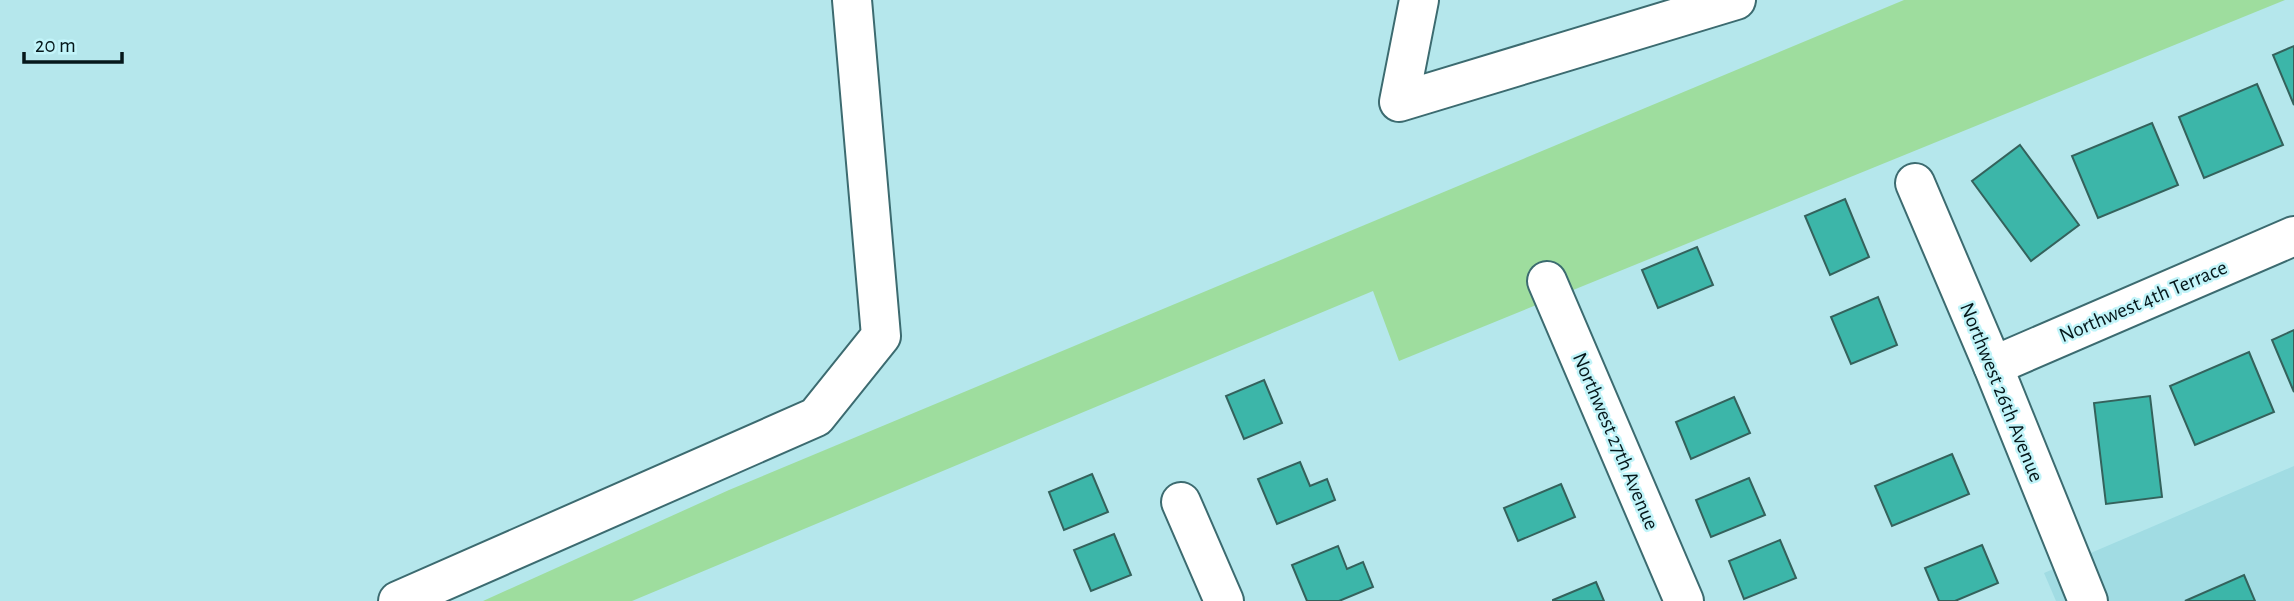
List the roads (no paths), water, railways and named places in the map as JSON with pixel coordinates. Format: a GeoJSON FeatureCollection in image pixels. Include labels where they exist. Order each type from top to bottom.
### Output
{"type":"FeatureCollection","features":[{"type":"Feature","properties":{"kind":"street"},"geometry":{"type":"LineString","coordinates":[[398,601],[816,417],[881,337],[852,0]]}},
{"type":"Feature","properties":{"kind":"street"},"geometry":{"type":"LineString","coordinates":[[1419,0],[1399,102],[1736,0]]}},
{"type":"Feature","properties":{"kind":"street","name":"Northwest 26th Avenue"},"geometry":{"type":"LineString","coordinates":[[1915,183],[2088,601]]}},
{"type":"Feature","properties":{"kind":"street","name":"Northwest 4th Terrace"},"geometry":{"type":"LineString","coordinates":[[1993,366],[2294,236]]}},
{"type":"Feature","properties":{"kind":"street","name":"Northwest 27th Avenue"},"geometry":{"type":"LineString","coordinates":[[1547,281],[1684,601]]}},
{"type":"Feature","properties":{"kind":"street"},"geometry":{"type":"LineString","coordinates":[[1181,502],[1224,601]]}}]}
